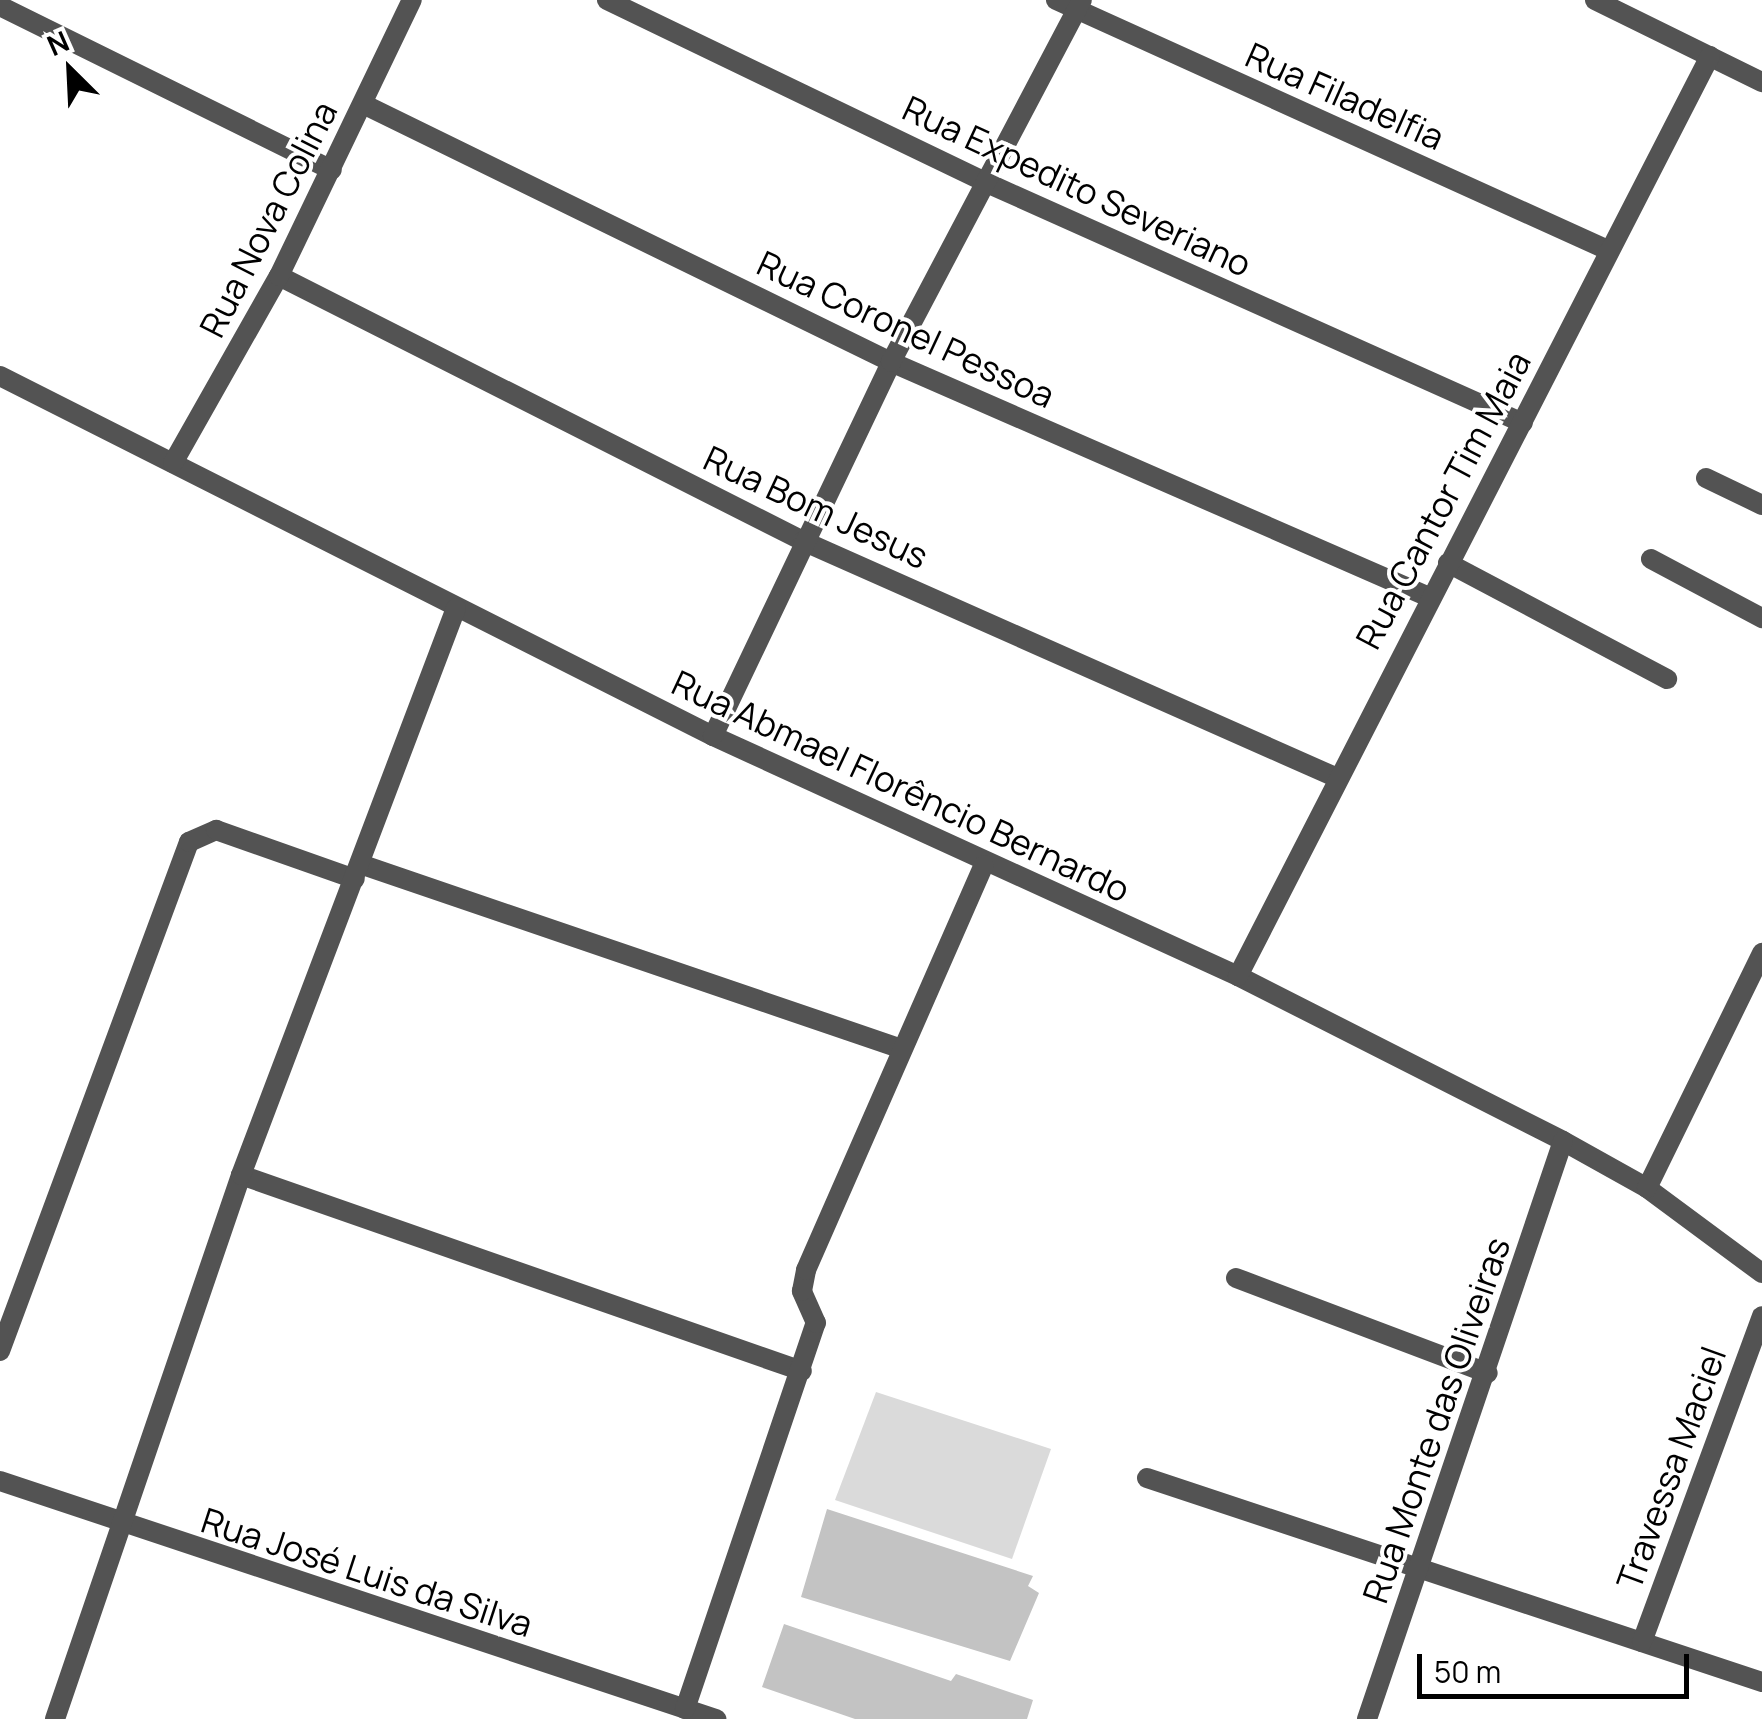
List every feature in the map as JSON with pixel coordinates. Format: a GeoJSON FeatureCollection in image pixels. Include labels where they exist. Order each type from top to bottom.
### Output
{"type":"FeatureCollection","features":[{"type":"Feature","properties":{"kind":"street","name":"Rua Nova Colina"},"geometry":{"type":"LineString","coordinates":[[173,463],[279,276],[412,0]]}},
{"type":"Feature","properties":{"kind":"street","name":"Rua Expedito Severiano"},"geometry":{"type":"LineString","coordinates":[[607,0],[987,182],[1523,423]]}},
{"type":"Feature","properties":{"kind":"street","name":"Rua Filadelfia"},"geometry":{"type":"LineString","coordinates":[[1056,0],[1079,5],[1608,250]]}},
{"type":"Feature","properties":{"kind":"street"},"geometry":{"type":"LineString","coordinates":[[1596,0],[1762,82]]}},
{"type":"Feature","properties":{"kind":"street"},"geometry":{"type":"LineString","coordinates":[[713,736],[803,541],[892,362],[1079,5]]}},
{"type":"Feature","properties":{"kind":"street"},"geometry":{"type":"LineString","coordinates":[[0,6],[332,170]]}},
{"type":"Feature","properties":{"kind":"street","name":"Rua Cantor Tim Maia"},"geometry":{"type":"LineString","coordinates":[[1238,976],[1335,777],[1523,423],[1710,56]]}},
{"type":"Feature","properties":{"kind":"street","name":"Rua Coronel Pessoa"},"geometry":{"type":"LineString","coordinates":[[363,104],[892,362],[1429,597]]}},
{"type":"Feature","properties":{"kind":"street","name":"Rua Bom Jesus"},"geometry":{"type":"LineString","coordinates":[[279,276],[803,541],[1335,777]]}},
{"type":"Feature","properties":{"kind":"street","name":"Rua Abmael Florêncio Bernardo"},"geometry":{"type":"LineString","coordinates":[[0,376],[713,736],[984,865],[1238,976],[1563,1141],[1647,1188],[1762,1273]]}},
{"type":"Feature","properties":{"kind":"street"},"geometry":{"type":"LineString","coordinates":[[1706,478],[1762,505]]}},
{"type":"Feature","properties":{"kind":"street"},"geometry":{"type":"LineString","coordinates":[[1651,559],[1762,618]]}},
{"type":"Feature","properties":{"kind":"street"},"geometry":{"type":"LineString","coordinates":[[1448,564],[1667,679]]}},
{"type":"Feature","properties":{"kind":"street"},"geometry":{"type":"LineString","coordinates":[[55,1719],[241,1175],[456,608]]}},
{"type":"Feature","properties":{"kind":"street"},"geometry":{"type":"LineString","coordinates":[[0,1350],[189,842],[216,830],[358,872],[902,1049]]}},
{"type":"Feature","properties":{"kind":"street"},"geometry":{"type":"LineString","coordinates":[[702,1716],[816,1323],[802,1291],[806,1270],[984,865]]}},
{"type":"Feature","properties":{"kind":"street"},"geometry":{"type":"LineString","coordinates":[[1647,1188],[1762,953]]}},
{"type":"Feature","properties":{"kind":"street","name":"Rua Monte das Oliveiras"},"geometry":{"type":"LineString","coordinates":[[1367,1719],[1422,1570],[1563,1141]]}},
{"type":"Feature","properties":{"kind":"street"},"geometry":{"type":"LineString","coordinates":[[241,1175],[802,1371]]}},
{"type":"Feature","properties":{"kind":"street"},"geometry":{"type":"LineString","coordinates":[[1236,1278],[1488,1373]]}},
{"type":"Feature","properties":{"kind":"street","name":"Travessa Maciel"},"geometry":{"type":"LineString","coordinates":[[1642,1642],[1762,1316]]}},
{"type":"Feature","properties":{"kind":"street"},"geometry":{"type":"LineString","coordinates":[[1147,1478],[1762,1682]]}},
{"type":"Feature","properties":{"kind":"street","name":"Rua José Luis da Silva"},"geometry":{"type":"LineString","coordinates":[[0,1481],[123,1526],[702,1716]]}},
{"type":"Feature","properties":{"kind":"shaded area"},"geometry":{"type":"Polygon","coordinates":[[[876,1392],[1051,1449],[1012,1559],[835,1500],[876,1392]]]}},
{"type":"Feature","properties":{"kind":"building"},"geometry":{"type":"Polygon","coordinates":[[[827,1509],[1033,1576],[1028,1586],[1039,1593],[1010,1661],[801,1597],[827,1509]]]}},
{"type":"Feature","properties":{"kind":"building"},"geometry":{"type":"Polygon","coordinates":[[[784,1624],[951,1681],[956,1674],[1033,1700],[1027,1719],[855,1719],[762,1687],[784,1624]]]}}]}
